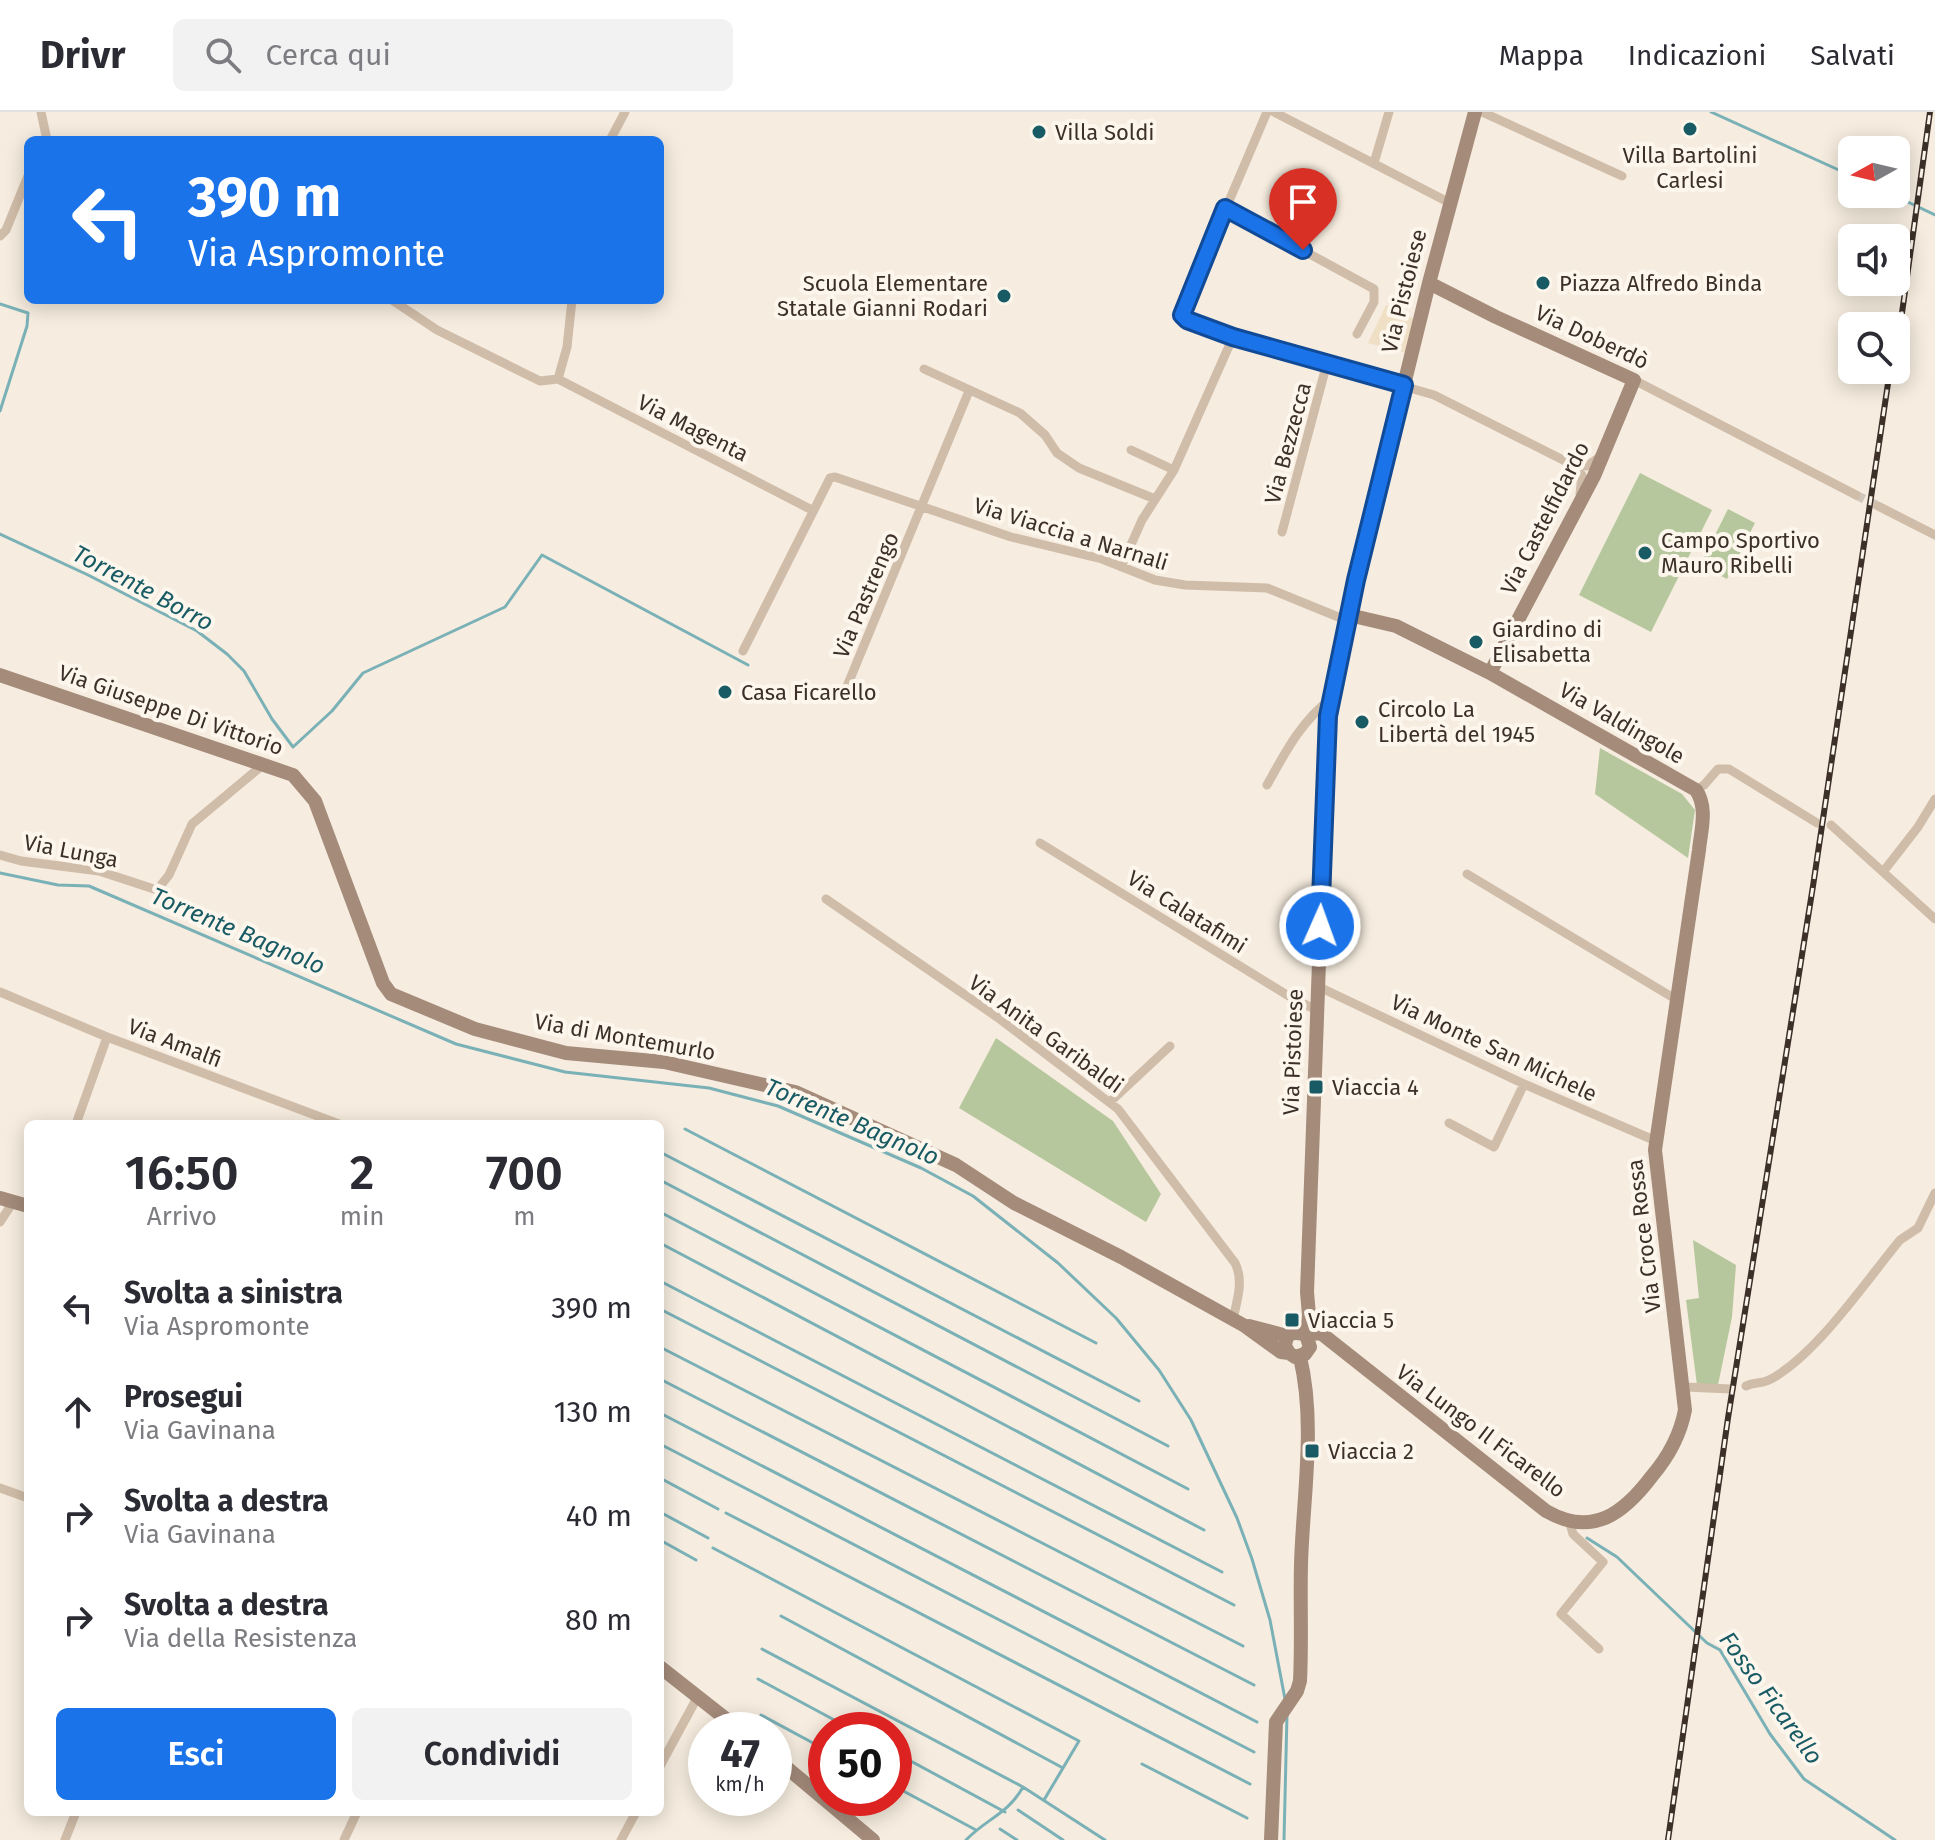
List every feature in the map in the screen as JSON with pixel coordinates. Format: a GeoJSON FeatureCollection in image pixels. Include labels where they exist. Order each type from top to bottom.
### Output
{"type":"FeatureCollection","features":[{"type":"Feature","properties":{"kind":"street"},"geometry":{"type":"LineString","coordinates":[[41,112],[46,136]]}},
{"type":"Feature","properties":{"kind":"street"},"geometry":{"type":"LineString","coordinates":[[612,136],[625,112]]}},
{"type":"Feature","properties":{"kind":"street"},"geometry":{"type":"LineString","coordinates":[[1267,112],[1182,315],[1187,320],[1233,337],[1434,395],[1569,463],[1581,473],[1583,479],[1574,513]]}},
{"type":"Feature","properties":{"kind":"street"},"geometry":{"type":"LineString","coordinates":[[1274,112],[1450,203]]}},
{"type":"Feature","properties":{"kind":"street"},"geometry":{"type":"LineString","coordinates":[[1374,163],[1389,112]]}},
{"type":"Feature","properties":{"kind":"street","name":"Via Pistoiese"},"geometry":{"type":"LineString","coordinates":[[1271,1840],[1276,1727],[1282,1710],[1297,1691],[1300,1674],[1301,1562],[1308,1461],[1305,1394],[1298,1343],[1309,1315],[1307,1292],[1328,716],[1348,618],[1404,385],[1475,112]]}},
{"type":"Feature","properties":{"kind":"street"},"geometry":{"type":"LineString","coordinates":[[1482,112],[1622,176]]}},
{"type":"Feature","properties":{"kind":"street"},"geometry":{"type":"LineString","coordinates":[[0,236],[6,230],[24,186]]}},
{"type":"Feature","properties":{"kind":"street"},"geometry":{"type":"LineString","coordinates":[[1225,208],[1374,289],[1374,302],[1357,334]]}},
{"type":"Feature","properties":{"kind":"street","name":"Via Doberdò"},"geometry":{"type":"LineString","coordinates":[[1429,283],[1634,380],[1856,495]]}},
{"type":"Feature","properties":{"kind":"street","name":"Via Magenta"},"geometry":{"type":"LineString","coordinates":[[398,304],[437,330],[540,381],[558,379],[812,510]]}},
{"type":"Feature","properties":{"kind":"street"},"geometry":{"type":"LineString","coordinates":[[558,379],[567,347],[572,304]]}},
{"type":"Feature","properties":{"kind":"street"},"geometry":{"type":"LineString","coordinates":[[1121,567],[1155,499],[1174,470],[1233,337]]}},
{"type":"Feature","properties":{"kind":"street","name":"Via Bezzecca"},"geometry":{"type":"LineString","coordinates":[[1282,532],[1327,363]]}},
{"type":"Feature","properties":{"kind":"street"},"geometry":{"type":"LineString","coordinates":[[924,369],[1020,413],[1045,435],[1057,453],[1079,468],[1155,499]]}},
{"type":"Feature","properties":{"kind":"street","name":"Via Castelfidardo"},"geometry":{"type":"LineString","coordinates":[[1490,673],[1594,476],[1634,380]]}},
{"type":"Feature","properties":{"kind":"street"},"geometry":{"type":"LineString","coordinates":[[922,507],[969,391]]}},
{"type":"Feature","properties":{"kind":"street"},"geometry":{"type":"LineString","coordinates":[[1131,450],[1174,470]]}},
{"type":"Feature","properties":{"kind":"street"},"geometry":{"type":"LineString","coordinates":[[1569,463],[1587,466],[1604,451]]}},
{"type":"Feature","properties":{"kind":"street","name":"Via Viaccia a Narnali"},"geometry":{"type":"LineString","coordinates":[[743,651],[812,510],[830,478],[835,477],[1032,543],[1102,559],[1170,584],[1267,588],[1348,618]]}},
{"type":"Feature","properties":{"kind":"street"},"geometry":{"type":"LineString","coordinates":[[1878,506],[1935,535]]}},
{"type":"Feature","properties":{"kind":"street","name":"Via Pastrengo"},"geometry":{"type":"LineString","coordinates":[[843,696],[922,507]]}},
{"type":"Feature","properties":{"kind":"street","name":"Via Valdingole"},"geometry":{"type":"LineString","coordinates":[[1348,618],[1396,626],[1490,673],[1696,790],[1718,769],[1729,769],[1817,823]]}},
{"type":"Feature","properties":{"kind":"street","name":"Via Giuseppe Di Vittorio"},"geometry":{"type":"LineString","coordinates":[[0,675],[293,775],[315,801],[383,983]]}},
{"type":"Feature","properties":{"kind":"street"},"geometry":{"type":"LineString","coordinates":[[1267,785],[1297,734],[1331,699]]}},
{"type":"Feature","properties":{"kind":"street","name":"Via Lunga"},"geometry":{"type":"LineString","coordinates":[[0,855],[21,861],[99,871],[157,890],[169,875],[192,824],[264,764]]}},
{"type":"Feature","properties":{"kind":"street","name":"Via Croce Rossa"},"geometry":{"type":"LineString","coordinates":[[1569,1520],[1596,1521],[1612,1517],[1625,1508],[1668,1456],[1677,1439],[1685,1410],[1685,1387],[1659,1188],[1656,1141],[1703,816],[1696,790]]}},
{"type":"Feature","properties":{"kind":"street"},"geometry":{"type":"LineString","coordinates":[[1883,872],[1935,799]]}},
{"type":"Feature","properties":{"kind":"street"},"geometry":{"type":"LineString","coordinates":[[1831,825],[1935,919]]}},
{"type":"Feature","properties":{"kind":"street","name":"Via Calatafimi"},"geometry":{"type":"LineString","coordinates":[[1040,843],[1316,1010]]}},
{"type":"Feature","properties":{"kind":"street"},"geometry":{"type":"LineString","coordinates":[[1467,874],[1677,1000]]}},
{"type":"Feature","properties":{"kind":"street","name":"Via Anita Garibaldi"},"geometry":{"type":"LineString","coordinates":[[826,899],[997,1017],[1125,1116],[1235,1263],[1240,1286],[1239,1322]]}},
{"type":"Feature","properties":{"kind":"street","name":"Via di Montemurlo"},"geometry":{"type":"LineString","coordinates":[[383,983],[391,994],[475,1029],[566,1053],[664,1062],[795,1092],[956,1165],[1014,1203],[1239,1322],[1298,1343]]}},
{"type":"Feature","properties":{"kind":"street","name":"Via Monte San Michele"},"geometry":{"type":"LineString","coordinates":[[1317,986],[1524,1084],[1656,1141]]}},
{"type":"Feature","properties":{"kind":"street","name":"Via Amalfi"},"geometry":{"type":"LineString","coordinates":[[0,992],[107,1037],[328,1120]]}},
{"type":"Feature","properties":{"kind":"street"},"geometry":{"type":"LineString","coordinates":[[77,1120],[107,1037]]}},
{"type":"Feature","properties":{"kind":"street"},"geometry":{"type":"LineString","coordinates":[[1110,1102],[1170,1046]]}},
{"type":"Feature","properties":{"kind":"street"},"geometry":{"type":"LineString","coordinates":[[1449,1123],[1494,1147],[1524,1084]]}},
{"type":"Feature","properties":{"kind":"street"},"geometry":{"type":"LineString","coordinates":[[1746,1386],[1770,1380],[1798,1361],[1900,1240],[1918,1228],[1935,1193]]}},
{"type":"Feature","properties":{"kind":"street"},"geometry":{"type":"LineString","coordinates":[[0,1222],[14,1202]]}},
{"type":"Feature","properties":{"kind":"street","name":"Via Lungo Il Ficarello"},"geometry":{"type":"LineString","coordinates":[[1298,1343],[1318,1332],[1546,1511],[1569,1520],[1573,1534],[1603,1562],[1561,1614],[1599,1649]]}},
{"type":"Feature","properties":{"kind":"street"},"geometry":{"type":"LineString","coordinates":[[1685,1387],[1731,1389]]}},
{"type":"Feature","properties":{"kind":"street"},"geometry":{"type":"LineString","coordinates":[[0,1488],[24,1497]]}},
{"type":"Feature","properties":{"kind":"street"},"geometry":{"type":"LineString","coordinates":[[664,1670],[718,1712]]}},
{"type":"Feature","properties":{"kind":"street"},"geometry":{"type":"LineString","coordinates":[[664,1759],[698,1696]]}},
{"type":"Feature","properties":{"kind":"street"},"geometry":{"type":"LineString","coordinates":[[792,1772],[873,1840]]}},
{"type":"Feature","properties":{"kind":"street"},"geometry":{"type":"LineString","coordinates":[[65,1840],[74,1816]]}},
{"type":"Feature","properties":{"kind":"street"},"geometry":{"type":"LineString","coordinates":[[344,1840],[355,1816]]}},
{"type":"Feature","properties":{"kind":"street"},"geometry":{"type":"LineString","coordinates":[[621,1840],[634,1816]]}},
{"type":"Feature","properties":{"kind":"green space","name":"Campo Sportivo Mauro Ribelli"},"geometry":{"type":"Polygon","coordinates":[[[1640,473],[1712,510],[1651,632],[1579,595],[1640,473]]]}},
{"type":"Feature","properties":{"kind":"green space"},"geometry":{"type":"Polygon","coordinates":[[[1728,509],[1755,523],[1727,579],[1700,565],[1728,509]]]}},
{"type":"Feature","properties":{"kind":"green space"},"geometry":{"type":"Polygon","coordinates":[[[1600,748],[1682,794],[1695,810],[1688,858],[1595,794],[1600,748]]]}},
{"type":"Feature","properties":{"kind":"green space"},"geometry":{"type":"Polygon","coordinates":[[[996,1038],[1113,1121],[1161,1194],[1146,1222],[959,1108],[996,1038]]]}},
{"type":"Feature","properties":{"kind":"green space"},"geometry":{"type":"Polygon","coordinates":[[[1693,1240],[1736,1265],[1732,1317],[1718,1385],[1697,1385],[1686,1300],[1699,1298],[1693,1240]]]}},
{"type":"Feature","properties":{"kind":"shaded area"},"geometry":{"type":"Polygon","coordinates":[[[1386,305],[1415,319],[1406,353],[1368,343],[1386,305]]]}},
{"type":"Feature","properties":{"kind":"waterway"},"geometry":{"type":"LineString","coordinates":[[1711,112],[1838,170]]}},
{"type":"Feature","properties":{"kind":"waterway"},"geometry":{"type":"LineString","coordinates":[[1910,203],[1935,215]]}},
{"type":"Feature","properties":{"kind":"waterway","name":"Fosso Ficarello"},"geometry":{"type":"LineString","coordinates":[[0,304],[28,313],[27,326],[0,411]]}},
{"type":"Feature","properties":{"kind":"waterway","name":"Torrente Borro"},"geometry":{"type":"LineString","coordinates":[[0,534],[197,631],[244,671],[272,719],[293,747],[332,711],[363,673],[505,607],[542,555],[748,665]]}},
{"type":"Feature","properties":{"kind":"waterway","name":"Torrente Bagnolo"},"geometry":{"type":"LineString","coordinates":[[0,873],[58,885],[89,886],[456,1044],[565,1072],[709,1088],[778,1106],[921,1168],[973,1196],[1058,1263],[1116,1318],[1159,1370],[1191,1420],[1237,1518],[1252,1559],[1270,1620],[1285,1699]]}},
{"type":"Feature","properties":{"kind":"waterway"},"geometry":{"type":"LineString","coordinates":[[685,1129],[1096,1343]]}},
{"type":"Feature","properties":{"kind":"waterway"},"geometry":{"type":"LineString","coordinates":[[664,1154],[1139,1401]]}},
{"type":"Feature","properties":{"kind":"waterway"},"geometry":{"type":"LineString","coordinates":[[664,1182],[1168,1446]]}},
{"type":"Feature","properties":{"kind":"waterway"},"geometry":{"type":"LineString","coordinates":[[664,1214],[1188,1489]]}},
{"type":"Feature","properties":{"kind":"waterway"},"geometry":{"type":"LineString","coordinates":[[664,1245],[1204,1530]]}},
{"type":"Feature","properties":{"kind":"waterway"},"geometry":{"type":"LineString","coordinates":[[664,1283],[1222,1572]]}},
{"type":"Feature","properties":{"kind":"waterway"},"geometry":{"type":"LineString","coordinates":[[664,1311],[1234,1605]]}},
{"type":"Feature","properties":{"kind":"waterway"},"geometry":{"type":"LineString","coordinates":[[664,1349],[1243,1646]]}},
{"type":"Feature","properties":{"kind":"waterway"},"geometry":{"type":"LineString","coordinates":[[664,1381],[1254,1685]]}},
{"type":"Feature","properties":{"kind":"waterway"},"geometry":{"type":"LineString","coordinates":[[664,1415],[1257,1722]]}},
{"type":"Feature","properties":{"kind":"waterway"},"geometry":{"type":"LineString","coordinates":[[664,1446],[1254,1752]]}},
{"type":"Feature","properties":{"kind":"waterway"},"geometry":{"type":"LineString","coordinates":[[664,1480],[718,1509]]}},
{"type":"Feature","properties":{"kind":"waterway"},"geometry":{"type":"LineString","coordinates":[[726,1513],[1250,1784]]}},
{"type":"Feature","properties":{"kind":"waterway"},"geometry":{"type":"LineString","coordinates":[[664,1514],[708,1538]]}},
{"type":"Feature","properties":{"kind":"waterway","name":"Fosso Ficarello"},"geometry":{"type":"LineString","coordinates":[[1587,1538],[1617,1557],[1707,1643],[1720,1650],[1770,1734],[1804,1779],[1895,1840]]}},
{"type":"Feature","properties":{"kind":"waterway"},"geometry":{"type":"LineString","coordinates":[[664,1542],[696,1560]]}},
{"type":"Feature","properties":{"kind":"waterway"},"geometry":{"type":"LineString","coordinates":[[713,1548],[1079,1741],[1044,1800]]}},
{"type":"Feature","properties":{"kind":"waterway"},"geometry":{"type":"LineString","coordinates":[[781,1616],[1063,1768]]}},
{"type":"Feature","properties":{"kind":"waterway"},"geometry":{"type":"LineString","coordinates":[[762,1649],[1023,1787],[1105,1840]]}},
{"type":"Feature","properties":{"kind":"waterway"},"geometry":{"type":"LineString","coordinates":[[758,1679],[819,1712]]}},
{"type":"Feature","properties":{"kind":"waterway","name":"Torrente Bagnolo"},"geometry":{"type":"LineString","coordinates":[[1284,1840],[1287,1714]]}},
{"type":"Feature","properties":{"kind":"waterway"},"geometry":{"type":"LineString","coordinates":[[792,1732],[808,1740]]}},
{"type":"Feature","properties":{"kind":"waterway"},"geometry":{"type":"LineString","coordinates":[[912,1762],[1005,1812]]}},
{"type":"Feature","properties":{"kind":"waterway"},"geometry":{"type":"LineString","coordinates":[[1142,1764],[1247,1818]]}},
{"type":"Feature","properties":{"kind":"waterway"},"geometry":{"type":"LineString","coordinates":[[966,1840],[1011,1804],[1023,1787]]}},
{"type":"Feature","properties":{"kind":"waterway"},"geometry":{"type":"LineString","coordinates":[[912,1796],[976,1830]]}},
{"type":"Feature","properties":{"kind":"waterway"},"geometry":{"type":"LineString","coordinates":[[1018,1810],[1063,1840]]}},
{"type":"Feature","properties":{"kind":"waterway"},"geometry":{"type":"LineString","coordinates":[[1000,1829],[1017,1840]]}},
{"type":"Feature","properties":{"kind":"tunnel"},"geometry":{"type":"LineString","coordinates":[[1856,495],[1878,506]]}},
{"type":"Feature","properties":{"kind":"railway"},"geometry":{"type":"LineString","coordinates":[[1902,312],[1930,112]]}},
{"type":"Feature","properties":{"kind":"railway"},"geometry":{"type":"LineString","coordinates":[[1668,1840],[1728,1418],[1813,886],[1888,384]]}},
{"type":"Feature","properties":{"kind":"place","name":"Villa Bartolini Carlesi"},"geometry":{"type":"Point","coordinates":[1690,129]}},
{"type":"Feature","properties":{"kind":"place","name":"Villa Soldi"},"geometry":{"type":"Point","coordinates":[1039,132]}},
{"type":"Feature","properties":{"kind":"place","name":"Piazza Alfredo Binda"},"geometry":{"type":"Point","coordinates":[1543,283]}},
{"type":"Feature","properties":{"kind":"place","name":"Scuola Elementare Statale Gianni Rodari"},"geometry":{"type":"Point","coordinates":[1004,296]}},
{"type":"Feature","properties":{"kind":"place","name":"Campo Sportivo Mauro Ribelli"},"geometry":{"type":"Point","coordinates":[1645,553]}},
{"type":"Feature","properties":{"kind":"place","name":"Giardino di Elisabetta"},"geometry":{"type":"Point","coordinates":[1476,642]}},
{"type":"Feature","properties":{"kind":"place","name":"Casa Ficarello"},"geometry":{"type":"Point","coordinates":[725,692]}},
{"type":"Feature","properties":{"kind":"place","name":"Circolo La Libertà del 1945"},"geometry":{"type":"Point","coordinates":[1362,722]}},
{"type":"Feature","properties":{"kind":"place","name":"Viaccia 4"},"geometry":{"type":"Point","coordinates":[1316,1087]}},
{"type":"Feature","properties":{"kind":"place","name":"Viaccia 5"},"geometry":{"type":"Point","coordinates":[1292,1320]}},
{"type":"Feature","properties":{"kind":"place","name":"Viaccia 2"},"geometry":{"type":"Point","coordinates":[1312,1451]}},
{"type":"Feature","properties":{"kind":"route"},"geometry":{"type":"LineString","coordinates":[[1303,250],[1225,208],[1182,315],[1187,320],[1233,337],[1404,385],[1356,580],[1328,716],[1320,926]]}}]}
